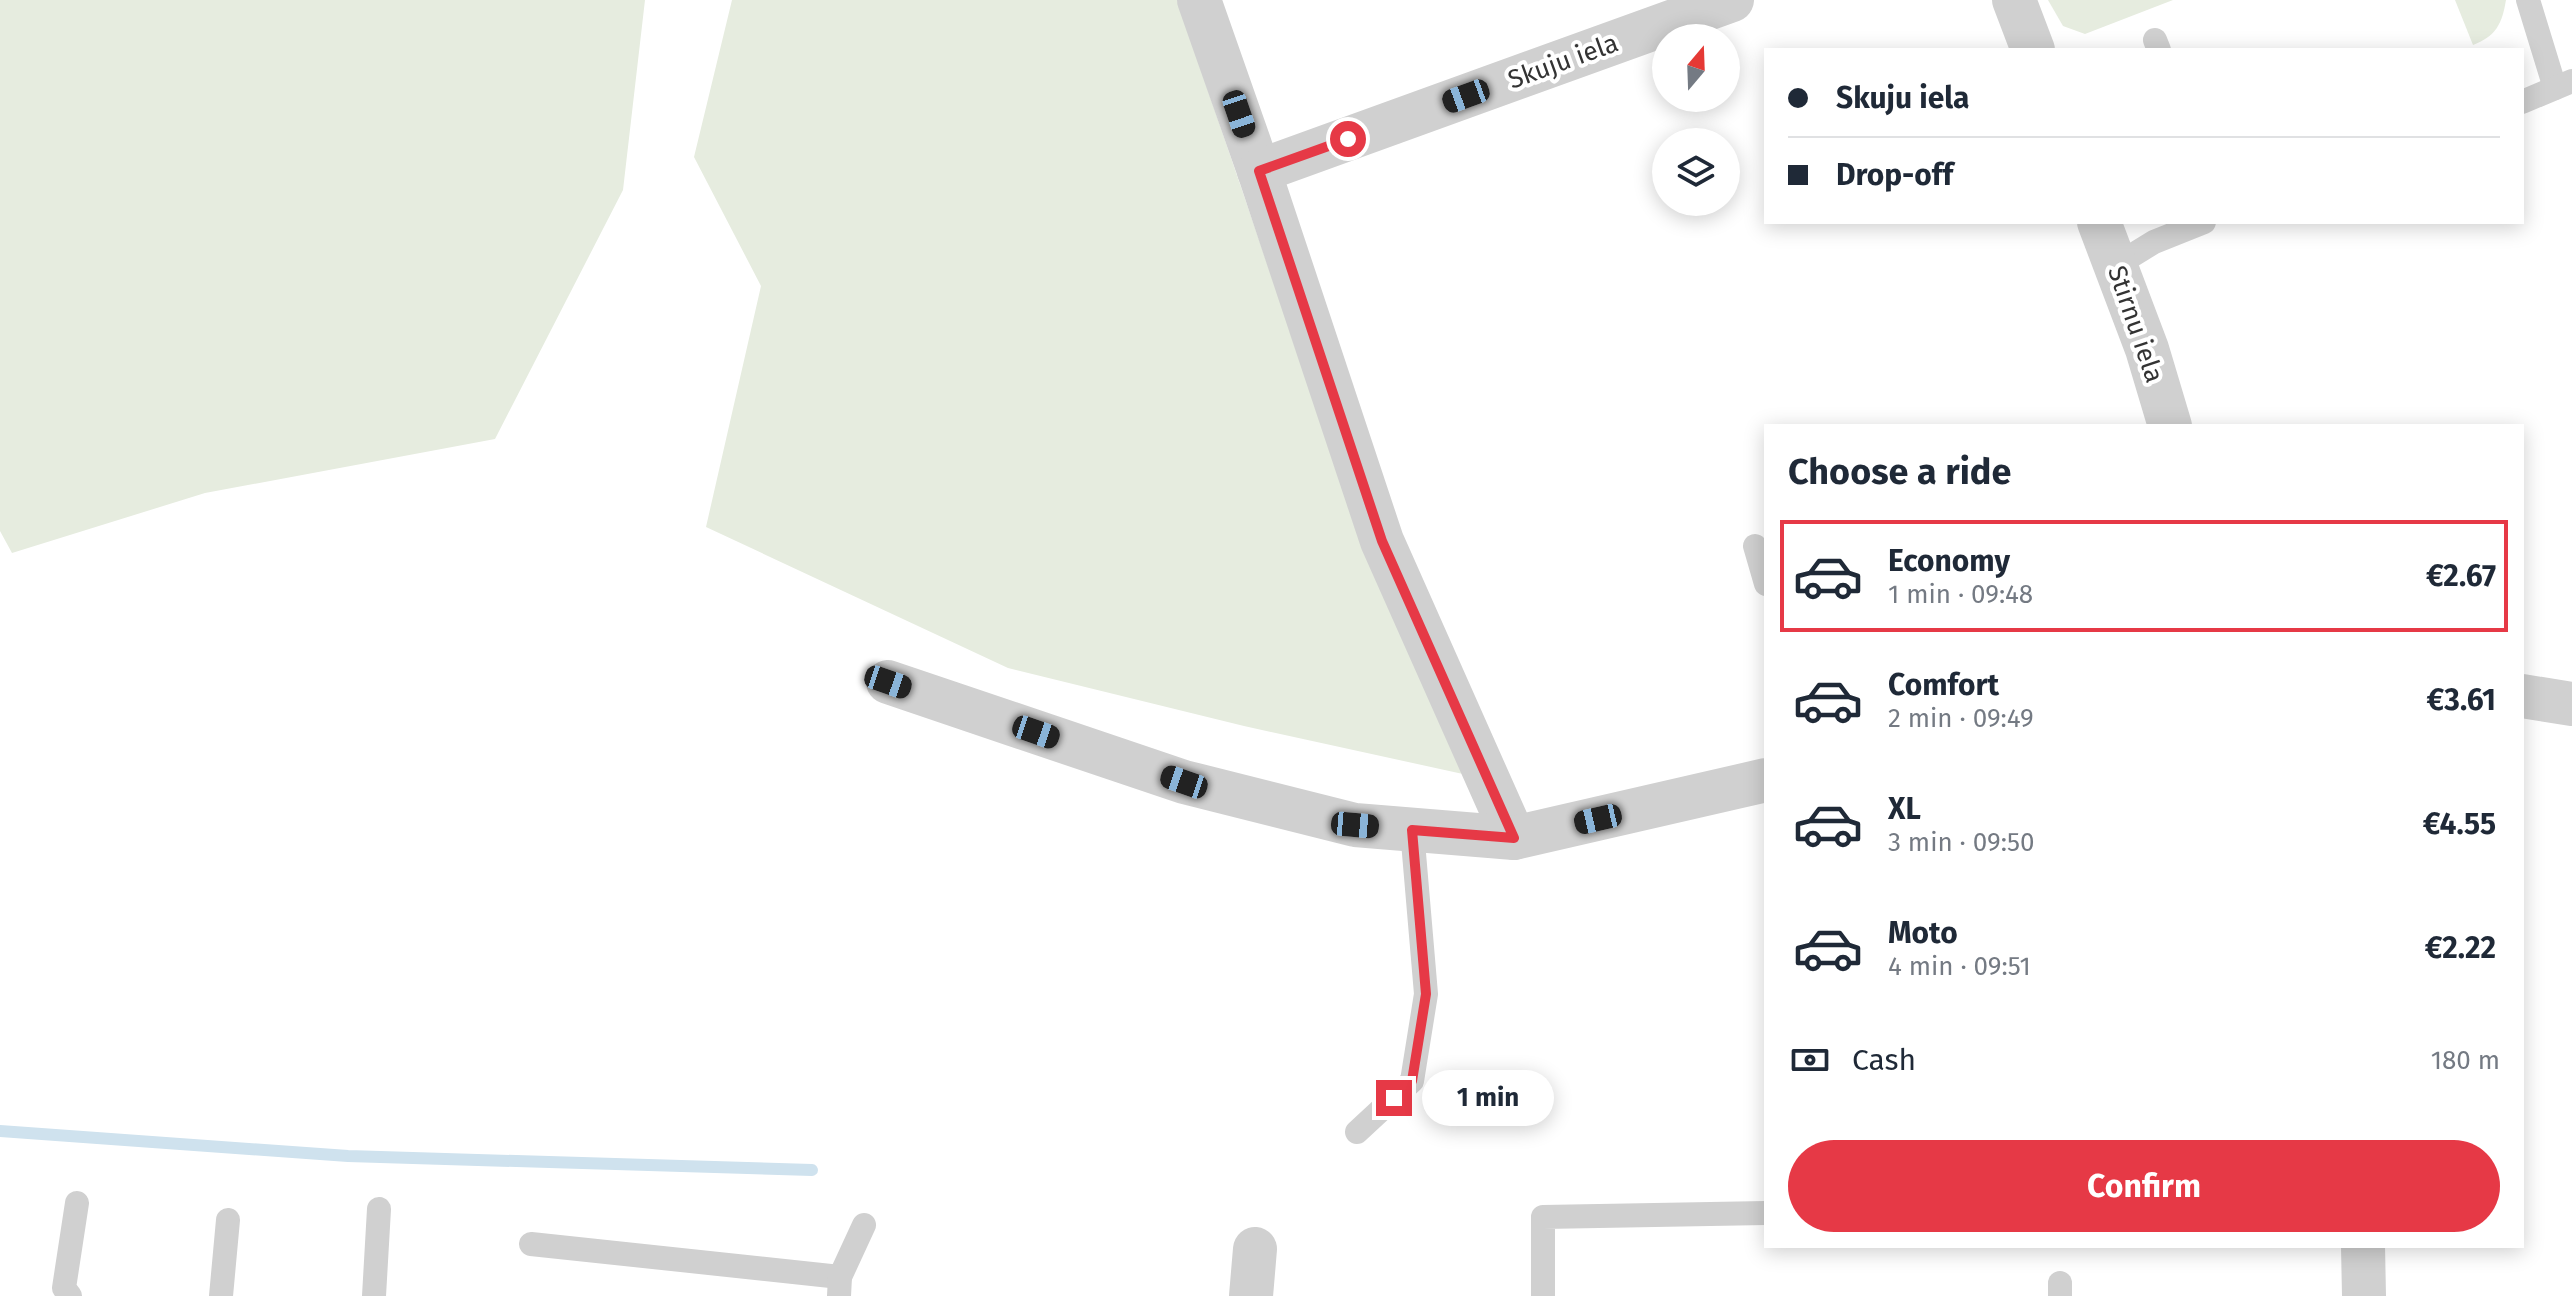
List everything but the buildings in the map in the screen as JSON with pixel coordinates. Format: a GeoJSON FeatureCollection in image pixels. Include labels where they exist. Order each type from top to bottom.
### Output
{"type":"FeatureCollection","features":[{"type":"Feature","properties":{"kind":"street"},"geometry":{"type":"LineString","coordinates":[[1199,0],[1382,541],[1514,838]]}},
{"type":"Feature","properties":{"kind":"street","name":"Skuju iela"},"geometry":{"type":"LineString","coordinates":[[1259,171],[1732,0]]}},
{"type":"Feature","properties":{"kind":"street"},"geometry":{"type":"LineString","coordinates":[[2014,0],[2032,48]]}},
{"type":"Feature","properties":{"kind":"street","name":"Stirnu iela"},"geometry":{"type":"LineString","coordinates":[[2100,224],[2147,349],[2169,424]]}},
{"type":"Feature","properties":{"kind":"street"},"geometry":{"type":"LineString","coordinates":[[888,682],[1184,782],[1355,825],[1514,838],[1764,780]]}},
{"type":"Feature","properties":{"kind":"street"},"geometry":{"type":"LineString","coordinates":[[2524,696],[2572,704]]}},
{"type":"Feature","properties":{"kind":"street"},"geometry":{"type":"LineString","coordinates":[[2363,1248],[2364,1296]]}},
{"type":"Feature","properties":{"kind":"street"},"geometry":{"type":"LineString","coordinates":[[1251,1296],[1255,1249]]}},
{"type":"Feature","properties":{"kind":"lane"},"geometry":{"type":"LineString","coordinates":[[2524,101],[2564,84],[2528,0]]}},
{"type":"Feature","properties":{"kind":"lane"},"geometry":{"type":"LineString","coordinates":[[2115,266],[2154,242],[2199,224]]}},
{"type":"Feature","properties":{"kind":"lane"},"geometry":{"type":"LineString","coordinates":[[1755,546],[1764,577]]}},
{"type":"Feature","properties":{"kind":"lane"},"geometry":{"type":"LineString","coordinates":[[1357,1132],[1412,1081],[1426,994],[1412,830]]}},
{"type":"Feature","properties":{"kind":"lane"},"geometry":{"type":"LineString","coordinates":[[70,1296],[64,1288],[77,1203]]}},
{"type":"Feature","properties":{"kind":"lane"},"geometry":{"type":"LineString","coordinates":[[374,1296],[379,1209]]}},
{"type":"Feature","properties":{"kind":"lane"},"geometry":{"type":"LineString","coordinates":[[1543,1296],[1543,1217],[1764,1213]]}},
{"type":"Feature","properties":{"kind":"lane"},"geometry":{"type":"LineString","coordinates":[[221,1296],[228,1220]]}},
{"type":"Feature","properties":{"kind":"lane"},"geometry":{"type":"LineString","coordinates":[[531,1244],[840,1286],[864,1225]]}},
{"type":"Feature","properties":{"kind":"shaded area"},"geometry":{"type":"Polygon","coordinates":[[[0,0],[645,0],[623,190],[495,439],[205,493],[12,553],[0,531],[0,0]]]}},
{"type":"Feature","properties":{"kind":"shaded area"},"geometry":{"type":"Polygon","coordinates":[[[732,0],[1177,0],[1361,538],[1472,776],[1244,726],[1008,668],[706,527],[761,286],[694,157],[732,0]]]}},
{"type":"Feature","properties":{"kind":"shaded area"},"geometry":{"type":"Polygon","coordinates":[[[2048,0],[2173,0],[2085,34],[2063,26],[2048,0]]]}},
{"type":"Feature","properties":{"kind":"shaded area"},"geometry":{"type":"Polygon","coordinates":[[[2455,0],[2506,0],[2497,28],[2473,45],[2455,0]]]}},
{"type":"Feature","properties":{"kind":"waterway"},"geometry":{"type":"LineString","coordinates":[[0,1131],[348,1156],[812,1170]]}},
{"type":"Feature","properties":{"kind":"route"},"geometry":{"type":"LineString","coordinates":[[1348,139],[1259,171],[1382,541],[1514,838],[1412,830],[1426,994],[1412,1081],[1394,1098]]}}]}
